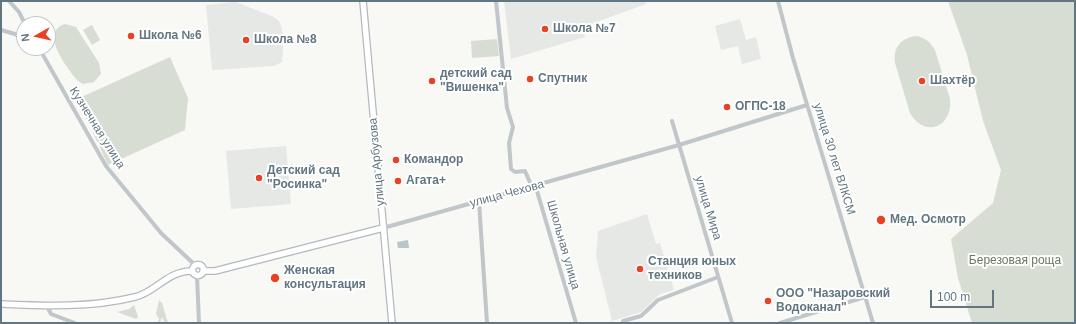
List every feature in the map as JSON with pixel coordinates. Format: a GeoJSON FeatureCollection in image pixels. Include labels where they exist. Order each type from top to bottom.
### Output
{"type":"FeatureCollection","features":[{"type":"Feature","properties":{"kind":"street"},"geometry":{"type":"LineString","coordinates":[[9,1],[21,16]]}},
{"type":"Feature","properties":{"kind":"street","name":"улица Арбузова"},"geometry":{"type":"LineString","coordinates":[[363,1],[392,323]]}},
{"type":"Feature","properties":{"kind":"street","name":"Школьная улица"},"geometry":{"type":"LineString","coordinates":[[496,1],[507,108],[513,127],[509,143],[511,169],[515,172],[526,171],[532,187],[538,191],[576,323]]}},
{"type":"Feature","properties":{"kind":"street","name":"улица 30 лет ВЛКСМ"},"geometry":{"type":"LineString","coordinates":[[778,1],[807,105],[873,323]]}},
{"type":"Feature","properties":{"kind":"street"},"geometry":{"type":"LineString","coordinates":[[1,30],[16,34]]}},
{"type":"Feature","properties":{"kind":"street","name":"Кузнечная улица"},"geometry":{"type":"LineString","coordinates":[[44,56],[106,166],[161,233],[195,266]]}},
{"type":"Feature","properties":{"kind":"street","name":"улица Чехова"},"geometry":{"type":"LineString","coordinates":[[203,271],[215,271],[479,202],[679,145],[807,105]]}},
{"type":"Feature","properties":{"kind":"street","name":"улица Мира"},"geometry":{"type":"LineString","coordinates":[[672,121],[732,323]]}},
{"type":"Feature","properties":{"kind":"street"},"geometry":{"type":"LineString","coordinates":[[479,202],[487,323]]}},
{"type":"Feature","properties":{"kind":"street"},"geometry":{"type":"LineString","coordinates":[[192,271],[195,266],[201,266],[203,271],[202,274],[197,276]]}},
{"type":"Feature","properties":{"kind":"street"},"geometry":{"type":"LineString","coordinates":[[1,304],[47,306],[98,304],[136,297],[180,271],[192,271],[197,276],[199,323]]}},
{"type":"Feature","properties":{"kind":"street"},"geometry":{"type":"LineString","coordinates":[[623,321],[641,316],[658,300],[718,277]]}},
{"type":"Feature","properties":{"kind":"street"},"geometry":{"type":"LineString","coordinates":[[780,323],[793,321],[865,296]]}},
{"type":"Feature","properties":{"kind":"street"},"geometry":{"type":"LineString","coordinates":[[47,306],[51,314],[75,323]]}},
{"type":"Feature","properties":{"kind":"shaded area","name":"Школа №7"},"geometry":{"type":"Polygon","coordinates":[[[504,1],[645,1],[646,4],[583,27],[585,37],[511,59],[504,1]]]}},
{"type":"Feature","properties":{"kind":"shaded area","name":"Школа №8"},"geometry":{"type":"Polygon","coordinates":[[[236,2],[274,17],[279,21],[282,29],[282,62],[274,66],[212,70],[206,5],[236,2]]]}},
{"type":"Feature","properties":{"kind":"shaded area"},"geometry":{"type":"Polygon","coordinates":[[[740,19],[746,40],[756,37],[761,59],[742,64],[738,46],[721,50],[715,26],[740,19]]]}},
{"type":"Feature","properties":{"kind":"shaded area","name":"Детский сад \"Росинка\""},"geometry":{"type":"Polygon","coordinates":[[[286,146],[291,204],[231,209],[226,151],[286,146]]]}},
{"type":"Feature","properties":{"kind":"shaded area"},"geometry":{"type":"Polygon","coordinates":[[[647,214],[656,244],[660,243],[674,290],[660,294],[641,312],[612,321],[596,257],[598,231],[647,214]]]}},
{"type":"Feature","properties":{"kind":"shaded area"},"geometry":{"type":"Polygon","coordinates":[[[408,240],[409,248],[398,248],[397,242],[408,240]]]}},
{"type":"Feature","properties":{"kind":"green space","name":"Березовая роща"},"geometry":{"type":"Polygon","coordinates":[[[948,1],[1075,1],[1075,323],[972,323],[958,278],[951,239],[993,203],[1001,170],[983,121],[967,55],[948,1]]]}},
{"type":"Feature","properties":{"kind":"green space"},"geometry":{"type":"Polygon","coordinates":[[[65,24],[76,27],[99,63],[101,74],[94,82],[83,84],[78,81],[62,59],[56,45],[56,32],[58,28],[65,24]]]}},
{"type":"Feature","properties":{"kind":"green space"},"geometry":{"type":"Polygon","coordinates":[[[92,25],[100,40],[92,45],[83,30],[92,25]]]}},
{"type":"Feature","properties":{"kind":"green space","name":"Шахтёр"},"geometry":{"type":"Polygon","coordinates":[[[916,36],[927,41],[935,50],[950,99],[950,109],[947,117],[942,123],[936,126],[930,127],[923,125],[916,121],[910,113],[895,63],[895,53],[902,41],[916,36]]]}},
{"type":"Feature","properties":{"kind":"green space"},"geometry":{"type":"Polygon","coordinates":[[[497,39],[499,56],[472,58],[471,41],[497,39]]]}},
{"type":"Feature","properties":{"kind":"green space"},"geometry":{"type":"Polygon","coordinates":[[[170,57],[188,98],[185,130],[108,165],[77,99],[170,57]]]}},
{"type":"Feature","properties":{"kind":"green space"},"geometry":{"type":"Polygon","coordinates":[[[159,300],[162,303],[168,323],[165,323],[162,317],[160,323],[157,323],[159,319],[156,314],[159,300]]]}},
{"type":"Feature","properties":{"kind":"green space"},"geometry":{"type":"Polygon","coordinates":[[[134,305],[138,317],[136,319],[117,312],[129,309],[134,305]]]}},
{"type":"Feature","properties":{"kind":"place","name":"Школа №7"},"geometry":{"type":"Point","coordinates":[545,29]}},
{"type":"Feature","properties":{"kind":"place","name":"Школа №6"},"geometry":{"type":"Point","coordinates":[131,36]}},
{"type":"Feature","properties":{"kind":"place","name":"Школа №8"},"geometry":{"type":"Point","coordinates":[246,40]}},
{"type":"Feature","properties":{"kind":"place","name":"Спутник"},"geometry":{"type":"Point","coordinates":[530,79]}},
{"type":"Feature","properties":{"kind":"place","name":"детский сад \"Вишенка\""},"geometry":{"type":"Point","coordinates":[432,81]}},
{"type":"Feature","properties":{"kind":"place","name":"Шахтёр"},"geometry":{"type":"Point","coordinates":[922,81]}},
{"type":"Feature","properties":{"kind":"place","name":"ОГПС-18"},"geometry":{"type":"Point","coordinates":[727,107]}},
{"type":"Feature","properties":{"kind":"place","name":"Командор"},"geometry":{"type":"Point","coordinates":[396,160]}},
{"type":"Feature","properties":{"kind":"place","name":"Детский сад \"Росинка\""},"geometry":{"type":"Point","coordinates":[259,178]}},
{"type":"Feature","properties":{"kind":"place","name":"Агата+"},"geometry":{"type":"Point","coordinates":[398,181]}},
{"type":"Feature","properties":{"kind":"place","name":"Мед. Осмотр"},"geometry":{"type":"Point","coordinates":[881,220]}},
{"type":"Feature","properties":{"kind":"place","name":"Станция юных техников"},"geometry":{"type":"Point","coordinates":[640,269]}},
{"type":"Feature","properties":{"kind":"place","name":"Женская консультация"},"geometry":{"type":"Point","coordinates":[275,278]}},
{"type":"Feature","properties":{"kind":"place","name":"ООО \"Назаровский Водоканал\""},"geometry":{"type":"Point","coordinates":[768,301]}}]}
